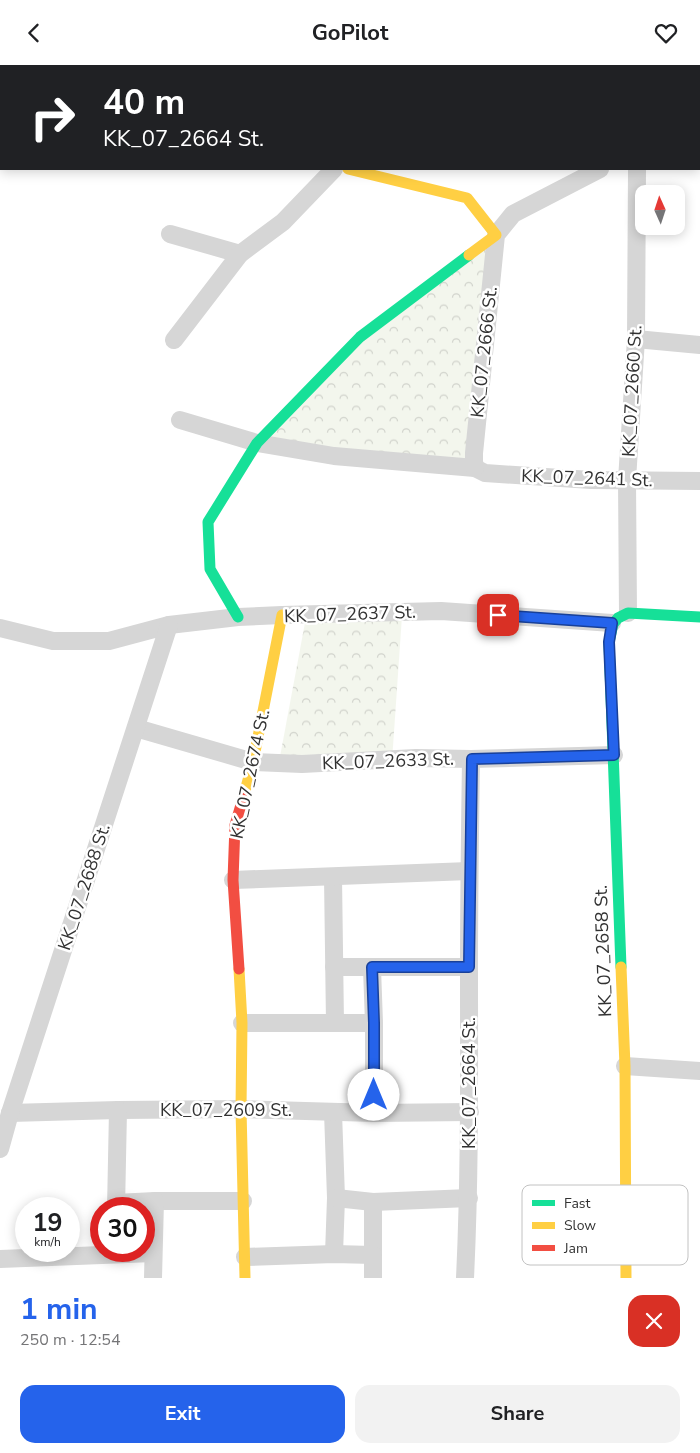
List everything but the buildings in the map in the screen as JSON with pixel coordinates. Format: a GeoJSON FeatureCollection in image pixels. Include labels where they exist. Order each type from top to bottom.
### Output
{"type":"FeatureCollection","features":[{"type":"Feature","properties":{"kind":"street"},"geometry":{"type":"LineString","coordinates":[[174,340],[240,254],[283,223],[333,170]]}},
{"type":"Feature","properties":{"kind":"street"},"geometry":{"type":"LineString","coordinates":[[352,170],[467,198],[496,235]]}},
{"type":"Feature","properties":{"kind":"street"},"geometry":{"type":"LineString","coordinates":[[238,617],[210,569],[208,522],[258,443],[360,337],[496,235],[513,214],[598,170]]}},
{"type":"Feature","properties":{"kind":"street","name":"KK_07_2660 St."},"geometry":{"type":"LineString","coordinates":[[628,613],[627,480],[636,339],[637,170]]}},
{"type":"Feature","properties":{"kind":"street"},"geometry":{"type":"LineString","coordinates":[[170,234],[240,254]]}},
{"type":"Feature","properties":{"kind":"street","name":"KK_07_2666 St."},"geometry":{"type":"LineString","coordinates":[[475,468],[474,453],[496,235]]}},
{"type":"Feature","properties":{"kind":"street"},"geometry":{"type":"LineString","coordinates":[[636,339],[700,345]]}},
{"type":"Feature","properties":{"kind":"street","name":"KK_07_2641 St."},"geometry":{"type":"LineString","coordinates":[[180,421],[258,443],[334,456],[475,468],[485,473],[591,480],[700,481]]}},
{"type":"Feature","properties":{"kind":"street","name":"KK_07_2637 St."},"geometry":{"type":"LineString","coordinates":[[0,628],[53,641],[109,641],[169,625],[238,617],[282,615],[441,611],[612,623]]}},
{"type":"Feature","properties":{"kind":"street"},"geometry":{"type":"LineString","coordinates":[[612,623],[620,616],[628,613],[700,617]]}},
{"type":"Feature","properties":{"kind":"street","name":"KK_07_2674 St."},"geometry":{"type":"LineString","coordinates":[[245,1278],[241,1109],[242,1023],[233,881],[235,825],[253,762],[282,615]]}},
{"type":"Feature","properties":{"kind":"street","name":"KK_07_2658 St."},"geometry":{"type":"LineString","coordinates":[[612,623],[609,642],[625,1066],[626,1185]]}},
{"type":"Feature","properties":{"kind":"street","name":"KK_07_2688 St."},"geometry":{"type":"LineString","coordinates":[[0,1149],[10,1113],[169,625]]}},
{"type":"Feature","properties":{"kind":"street","name":"KK_07_2633 St."},"geometry":{"type":"LineString","coordinates":[[136,728],[253,762],[302,764],[416,758],[472,759],[614,755]]}},
{"type":"Feature","properties":{"kind":"street","name":"KK_07_2664 St."},"geometry":{"type":"LineString","coordinates":[[465,1278],[469,1198],[469,871],[472,759]]}},
{"type":"Feature","properties":{"kind":"street"},"geometry":{"type":"LineString","coordinates":[[233,881],[469,871]]}},
{"type":"Feature","properties":{"kind":"street"},"geometry":{"type":"LineString","coordinates":[[333,877],[335,1023]]}},
{"type":"Feature","properties":{"kind":"street"},"geometry":{"type":"LineString","coordinates":[[334,967],[469,967]]}},
{"type":"Feature","properties":{"kind":"street"},"geometry":{"type":"LineString","coordinates":[[372,967],[374,1113]]}},
{"type":"Feature","properties":{"kind":"street"},"geometry":{"type":"LineString","coordinates":[[242,1023],[374,1023]]}},
{"type":"Feature","properties":{"kind":"street"},"geometry":{"type":"LineString","coordinates":[[625,1066],[700,1071]]}},
{"type":"Feature","properties":{"kind":"street","name":"KK_07_2609 St."},"geometry":{"type":"LineString","coordinates":[[10,1113],[241,1109],[374,1113],[470,1111]]}},
{"type":"Feature","properties":{"kind":"street"},"geometry":{"type":"LineString","coordinates":[[116,1197],[118,1110]]}},
{"type":"Feature","properties":{"kind":"street"},"geometry":{"type":"LineString","coordinates":[[333,1112],[336,1198],[334,1254]]}},
{"type":"Feature","properties":{"kind":"street"},"geometry":{"type":"LineString","coordinates":[[336,1198],[373,1202],[469,1198]]}},
{"type":"Feature","properties":{"kind":"street"},"geometry":{"type":"LineString","coordinates":[[155,1201],[243,1201]]}},
{"type":"Feature","properties":{"kind":"street"},"geometry":{"type":"LineString","coordinates":[[373,1202],[373,1278]]}},
{"type":"Feature","properties":{"kind":"street"},"geometry":{"type":"LineString","coordinates":[[0,1259],[90,1254]]}},
{"type":"Feature","properties":{"kind":"street"},"geometry":{"type":"LineString","coordinates":[[245,1257],[334,1254],[373,1255]]}},
{"type":"Feature","properties":{"kind":"street"},"geometry":{"type":"LineString","coordinates":[[153,1262],[153,1278]]}},
{"type":"Feature","properties":{"kind":"street","name":"KK_07_2658 St."},"geometry":{"type":"LineString","coordinates":[[626,1265],[626,1278]]}},
{"type":"Feature","properties":{"kind":"green space"},"geometry":{"type":"Polygon","coordinates":[[[496,235],[475,468],[257,443],[360,337],[496,235]]]}},
{"type":"Feature","properties":{"kind":"green space"},"geometry":{"type":"Polygon","coordinates":[[[307,612],[402,616],[392,761],[279,762],[307,612]]]}},
{"type":"Feature","properties":{"kind":"traffic: fast"},"geometry":{"type":"LineString","coordinates":[[238,617],[210,569],[208,522],[257,443],[360,337],[469,255]]}},
{"type":"Feature","properties":{"kind":"traffic: fast"},"geometry":{"type":"LineString","coordinates":[[621,967],[609,642],[613,624],[618,618],[628,613],[700,617]]}},
{"type":"Feature","properties":{"kind":"traffic: slow"},"geometry":{"type":"LineString","coordinates":[[352,170],[467,198],[496,235],[469,255]]}},
{"type":"Feature","properties":{"kind":"traffic: slow"},"geometry":{"type":"LineString","coordinates":[[243,798],[253,762],[282,615]]}},
{"type":"Feature","properties":{"kind":"traffic: slow"},"geometry":{"type":"LineString","coordinates":[[621,967],[625,1066],[626,1185]]}},
{"type":"Feature","properties":{"kind":"traffic: slow"},"geometry":{"type":"LineString","coordinates":[[239,969],[242,1023],[241,1109],[245,1278]]}},
{"type":"Feature","properties":{"kind":"traffic: slow"},"geometry":{"type":"LineString","coordinates":[[626,1265],[626,1278]]}},
{"type":"Feature","properties":{"kind":"traffic: jam"},"geometry":{"type":"LineString","coordinates":[[239,969],[233,880],[235,825],[243,798]]}},
{"type":"Feature","properties":{"kind":"route"},"geometry":{"type":"LineString","coordinates":[[374,1095],[372,967],[469,967],[472,759],[614,755],[609,642],[612,623],[498,615]]}}]}
